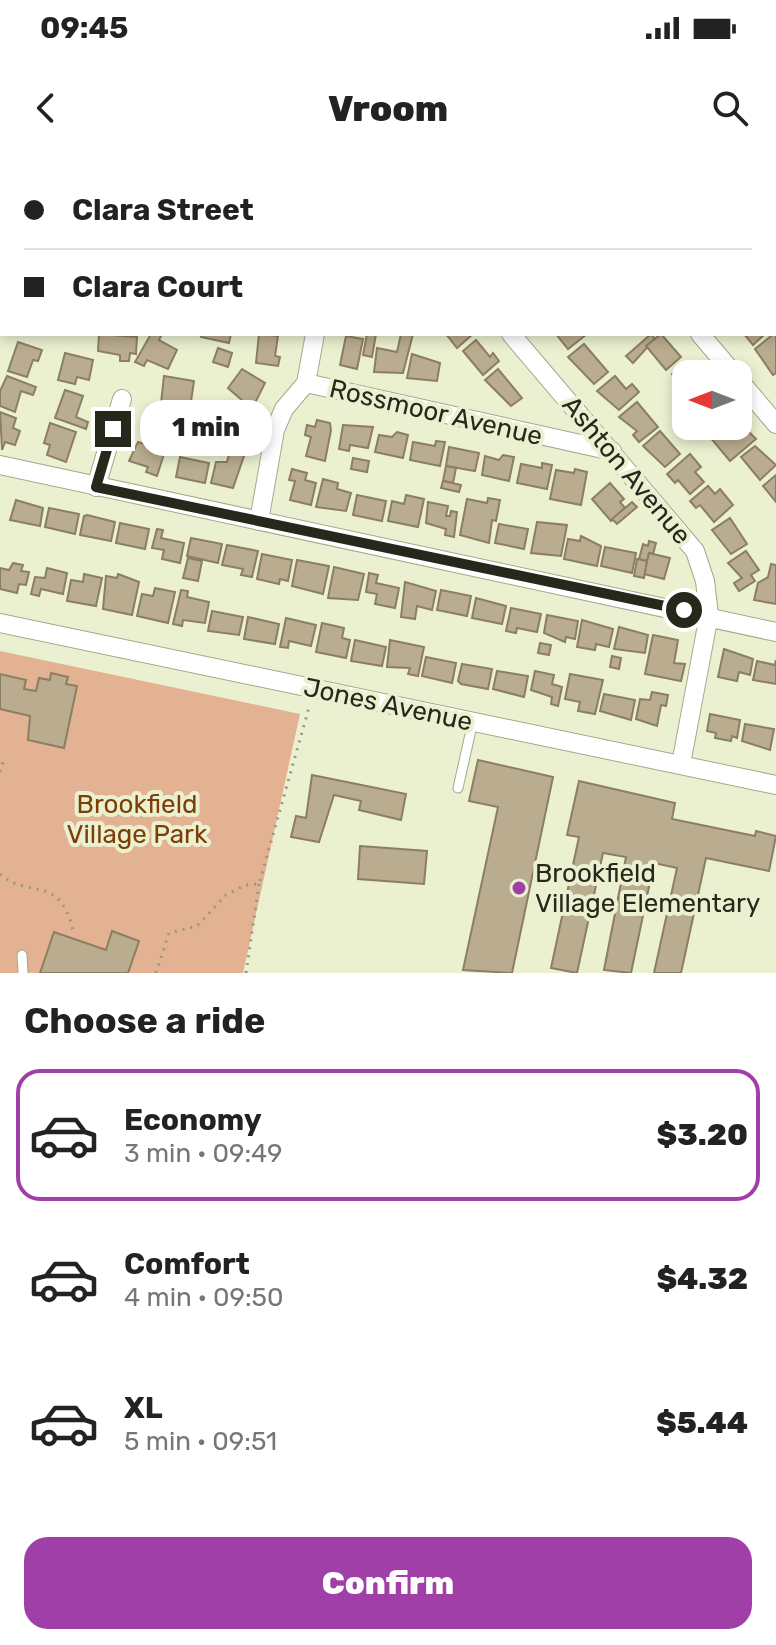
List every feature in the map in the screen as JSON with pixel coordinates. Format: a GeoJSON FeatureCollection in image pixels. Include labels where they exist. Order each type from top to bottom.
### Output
{"type":"FeatureCollection","features":[{"type":"Feature","properties":{"kind":"street"},"geometry":{"type":"LineString","coordinates":[[259,521],[275,430],[284,409],[306,383],[315,336]]}},
{"type":"Feature","properties":{"kind":"street","name":"Ashton Avenue"},"geometry":{"type":"LineString","coordinates":[[513,336],[695,551],[705,581],[709,615],[681,764]]}},
{"type":"Feature","properties":{"kind":"street"},"geometry":{"type":"LineString","coordinates":[[702,336],[722,360]]}},
{"type":"Feature","properties":{"kind":"street","name":"Rossmoor Avenue"},"geometry":{"type":"LineString","coordinates":[[306,383],[612,451]]}},
{"type":"Feature","properties":{"kind":"street"},"geometry":{"type":"LineString","coordinates":[[752,396],[776,424]]}},
{"type":"Feature","properties":{"kind":"street"},"geometry":{"type":"LineString","coordinates":[[96,487],[122,399]]}},
{"type":"Feature","properties":{"kind":"street"},"geometry":{"type":"LineString","coordinates":[[0,465],[709,615],[776,632]]}},
{"type":"Feature","properties":{"kind":"street","name":"Jones Avenue"},"geometry":{"type":"LineString","coordinates":[[0,623],[776,785]]}},
{"type":"Feature","properties":{"kind":"lane"},"geometry":{"type":"LineString","coordinates":[[458,788],[473,721]]}},
{"type":"Feature","properties":{"kind":"lane"},"geometry":{"type":"LineString","coordinates":[[22,955],[23,973]]}},
{"type":"Feature","properties":{"kind":"path"},"geometry":{"type":"LineString","coordinates":[[246,973],[259,884],[314,688]]}},
{"type":"Feature","properties":{"kind":"path"},"geometry":{"type":"LineString","coordinates":[[0,772],[3,762]]}},
{"type":"Feature","properties":{"kind":"path"},"geometry":{"type":"LineString","coordinates":[[0,874],[56,897],[65,906],[73,931]]}},
{"type":"Feature","properties":{"kind":"path"},"geometry":{"type":"LineString","coordinates":[[156,973],[169,933],[197,926],[226,895],[245,885],[259,884]]}},
{"type":"Feature","properties":{"kind":"green space","name":"Brookfield Village Park"},"geometry":{"type":"Polygon","coordinates":[[[0,651],[300,714],[243,973],[0,973],[0,651]]]}},
{"type":"Feature","properties":{"kind":"building"},"geometry":{"type":"Polygon","coordinates":[[[99,336],[137,337],[136,354],[130,353],[129,361],[120,361],[120,355],[98,351],[99,336]]]}},
{"type":"Feature","properties":{"kind":"building"},"geometry":{"type":"Polygon","coordinates":[[[150,336],[161,336],[159,340],[177,350],[168,369],[147,360],[144,366],[135,362],[150,336]]]}},
{"type":"Feature","properties":{"kind":"building"},"geometry":{"type":"Polygon","coordinates":[[[201,336],[231,336],[229,343],[201,336]]]}},
{"type":"Feature","properties":{"kind":"building"},"geometry":{"type":"Polygon","coordinates":[[[259,336],[278,336],[275,356],[280,357],[278,366],[256,363],[259,336]]]}},
{"type":"Feature","properties":{"kind":"building"},"geometry":{"type":"Polygon","coordinates":[[[346,336],[363,339],[357,369],[340,365],[346,336]]]}},
{"type":"Feature","properties":{"kind":"building"},"geometry":{"type":"Polygon","coordinates":[[[367,336],[376,336],[372,357],[363,355],[367,336]]]}},
{"type":"Feature","properties":{"kind":"building"},"geometry":{"type":"Polygon","coordinates":[[[401,336],[412,336],[403,373],[374,372],[377,348],[397,352],[401,336]]]}},
{"type":"Feature","properties":{"kind":"building"},"geometry":{"type":"Polygon","coordinates":[[[448,336],[471,336],[457,348],[448,336]]]}},
{"type":"Feature","properties":{"kind":"building"},"geometry":{"type":"Polygon","coordinates":[[[558,336],[584,336],[568,349],[558,336]]]}},
{"type":"Feature","properties":{"kind":"building"},"geometry":{"type":"Polygon","coordinates":[[[649,336],[655,339],[633,363],[626,356],[649,336]]]}},
{"type":"Feature","properties":{"kind":"building"},"geometry":{"type":"Polygon","coordinates":[[[658,336],[663,336],[681,357],[672,360],[672,365],[666,370],[646,346],[658,336]]]}},
{"type":"Feature","properties":{"kind":"building"},"geometry":{"type":"Polygon","coordinates":[[[746,336],[763,336],[753,345],[746,336]]]}},
{"type":"Feature","properties":{"kind":"building"},"geometry":{"type":"Polygon","coordinates":[[[771,336],[776,336],[776,373],[773,375],[755,349],[771,336]]]}},
{"type":"Feature","properties":{"kind":"building"},"geometry":{"type":"Polygon","coordinates":[[[476,340],[490,357],[493,353],[499,361],[483,375],[463,351],[476,340]]]}},
{"type":"Feature","properties":{"kind":"building"},"geometry":{"type":"Polygon","coordinates":[[[18,342],[42,350],[38,361],[33,360],[27,377],[8,371],[18,342]]]}},
{"type":"Feature","properties":{"kind":"building"},"geometry":{"type":"Polygon","coordinates":[[[584,344],[608,372],[594,384],[568,357],[584,344]]]}},
{"type":"Feature","properties":{"kind":"building"},"geometry":{"type":"Polygon","coordinates":[[[218,348],[232,353],[228,367],[213,362],[218,348]]]}},
{"type":"Feature","properties":{"kind":"building"},"geometry":{"type":"Polygon","coordinates":[[[65,353],[93,360],[89,380],[77,377],[75,384],[58,380],[65,353]]]}},
{"type":"Feature","properties":{"kind":"building"},"geometry":{"type":"Polygon","coordinates":[[[412,354],[440,363],[437,381],[407,378],[412,354]]]}},
{"type":"Feature","properties":{"kind":"building"},"geometry":{"type":"Polygon","coordinates":[[[242,369],[265,383],[252,409],[228,388],[242,369]]]}},
{"type":"Feature","properties":{"kind":"building"},"geometry":{"type":"Polygon","coordinates":[[[498,369],[522,398],[511,406],[485,380],[498,369]]]}},
{"type":"Feature","properties":{"kind":"building"},"geometry":{"type":"Polygon","coordinates":[[[7,376],[36,387],[33,395],[21,391],[15,412],[0,406],[0,391],[7,376]]]}},
{"type":"Feature","properties":{"kind":"building"},"geometry":{"type":"Polygon","coordinates":[[[164,376],[194,381],[190,408],[161,403],[164,376]]]}},
{"type":"Feature","properties":{"kind":"building"},"geometry":{"type":"Polygon","coordinates":[[[615,376],[626,389],[632,384],[639,392],[619,410],[597,391],[615,376]]]}},
{"type":"Feature","properties":{"kind":"building"},"geometry":{"type":"Polygon","coordinates":[[[65,390],[83,396],[76,417],[88,422],[86,429],[55,418],[65,390]]]}},
{"type":"Feature","properties":{"kind":"building"},"geometry":{"type":"Polygon","coordinates":[[[637,402],[658,427],[639,442],[633,435],[637,431],[619,417],[637,402]]]}},
{"type":"Feature","properties":{"kind":"building"},"geometry":{"type":"Polygon","coordinates":[[[224,403],[248,412],[243,442],[217,436],[224,403]]]}},
{"type":"Feature","properties":{"kind":"building"},"geometry":{"type":"Polygon","coordinates":[[[157,411],[175,417],[168,446],[145,438],[157,411]]]}},
{"type":"Feature","properties":{"kind":"building"},"geometry":{"type":"Polygon","coordinates":[[[0,412],[16,418],[13,428],[20,431],[15,445],[5,442],[2,450],[0,412]]]}},
{"type":"Feature","properties":{"kind":"building"},"geometry":{"type":"Polygon","coordinates":[[[317,420],[330,423],[325,461],[306,456],[311,437],[305,435],[307,425],[315,427],[317,420]]]}},
{"type":"Feature","properties":{"kind":"building"},"geometry":{"type":"Polygon","coordinates":[[[50,423],[76,432],[66,462],[47,455],[50,445],[44,443],[50,423]]]}},
{"type":"Feature","properties":{"kind":"building"},"geometry":{"type":"Polygon","coordinates":[[[193,423],[215,429],[212,438],[190,433],[193,423]]]}},
{"type":"Feature","properties":{"kind":"building"},"geometry":{"type":"Polygon","coordinates":[[[343,425],[373,427],[368,448],[350,445],[349,451],[339,449],[343,425]]]}},
{"type":"Feature","properties":{"kind":"building"},"geometry":{"type":"Polygon","coordinates":[[[660,431],[680,454],[665,467],[643,446],[660,431]]]}},
{"type":"Feature","properties":{"kind":"building"},"geometry":{"type":"Polygon","coordinates":[[[397,432],[408,435],[403,458],[375,452],[379,435],[392,437],[397,432]]]}},
{"type":"Feature","properties":{"kind":"building"},"geometry":{"type":"Polygon","coordinates":[[[752,435],[756,439],[730,461],[712,440],[752,440],[752,435]]]}},
{"type":"Feature","properties":{"kind":"building"},"geometry":{"type":"Polygon","coordinates":[[[436,441],[445,442],[440,466],[410,460],[413,442],[435,446],[436,441]]]}},
{"type":"Feature","properties":{"kind":"building"},"geometry":{"type":"Polygon","coordinates":[[[138,442],[165,451],[157,476],[146,472],[148,467],[129,461],[138,442]]]}},
{"type":"Feature","properties":{"kind":"building"},"geometry":{"type":"Polygon","coordinates":[[[755,446],[776,465],[760,480],[741,457],[755,446]]]}},
{"type":"Feature","properties":{"kind":"building"},"geometry":{"type":"Polygon","coordinates":[[[449,447],[479,453],[475,471],[446,466],[449,447]]]}},
{"type":"Feature","properties":{"kind":"building"},"geometry":{"type":"Polygon","coordinates":[[[230,450],[245,453],[233,488],[211,483],[216,462],[227,462],[230,450]]]}},
{"type":"Feature","properties":{"kind":"building"},"geometry":{"type":"Polygon","coordinates":[[[690,454],[701,467],[695,472],[704,482],[690,494],[678,480],[675,483],[667,474],[690,454]]]}},
{"type":"Feature","properties":{"kind":"building"},"geometry":{"type":"Polygon","coordinates":[[[503,455],[514,457],[509,481],[482,475],[485,456],[499,460],[503,455]]]}},
{"type":"Feature","properties":{"kind":"building"},"geometry":{"type":"Polygon","coordinates":[[[180,457],[209,463],[205,483],[176,477],[180,457]]]}},
{"type":"Feature","properties":{"kind":"building"},"geometry":{"type":"Polygon","coordinates":[[[353,458],[369,461],[367,472],[351,469],[353,458]]]}},
{"type":"Feature","properties":{"kind":"building"},"geometry":{"type":"Polygon","coordinates":[[[542,463],[552,465],[547,489],[517,483],[521,464],[542,468],[542,463]]]}},
{"type":"Feature","properties":{"kind":"building"},"geometry":{"type":"Polygon","coordinates":[[[446,466],[456,468],[453,483],[443,481],[446,466]]]}},
{"type":"Feature","properties":{"kind":"building"},"geometry":{"type":"Polygon","coordinates":[[[292,469],[307,473],[305,480],[316,483],[311,505],[290,500],[295,481],[289,480],[292,469]]]}},
{"type":"Feature","properties":{"kind":"building"},"geometry":{"type":"Polygon","coordinates":[[[575,469],[587,472],[581,505],[550,499],[556,470],[574,473],[575,469]]]}},
{"type":"Feature","properties":{"kind":"building"},"geometry":{"type":"Polygon","coordinates":[[[776,475],[776,502],[763,486],[776,475]]]}},
{"type":"Feature","properties":{"kind":"building"},"geometry":{"type":"Polygon","coordinates":[[[323,479],[338,483],[337,489],[351,493],[346,511],[316,507],[323,479]]]}},
{"type":"Feature","properties":{"kind":"building"},"geometry":{"type":"Polygon","coordinates":[[[443,481],[461,485],[459,492],[441,488],[443,481]]]}},
{"type":"Feature","properties":{"kind":"building"},"geometry":{"type":"Polygon","coordinates":[[[610,483],[624,499],[620,502],[625,508],[611,521],[592,499],[610,483]]]}},
{"type":"Feature","properties":{"kind":"building"},"geometry":{"type":"Polygon","coordinates":[[[708,486],[715,494],[720,489],[733,505],[714,522],[700,505],[696,508],[690,501],[708,486]]]}},
{"type":"Feature","properties":{"kind":"building"},"geometry":{"type":"Polygon","coordinates":[[[357,495],[386,501],[382,521],[353,515],[357,495]]]}},
{"type":"Feature","properties":{"kind":"building"},"geometry":{"type":"Polygon","coordinates":[[[406,495],[424,499],[418,527],[388,521],[392,501],[404,504],[406,495]]]}},
{"type":"Feature","properties":{"kind":"building"},"geometry":{"type":"Polygon","coordinates":[[[488,498],[500,500],[496,521],[492,520],[489,543],[460,535],[467,499],[487,503],[488,498]]]}},
{"type":"Feature","properties":{"kind":"building"},"geometry":{"type":"Polygon","coordinates":[[[16,500],[43,508],[40,526],[10,520],[16,500]]]}},
{"type":"Feature","properties":{"kind":"building"},"geometry":{"type":"Polygon","coordinates":[[[428,502],[448,506],[446,516],[450,516],[451,511],[457,512],[454,537],[445,535],[446,529],[426,523],[428,502]]]}},
{"type":"Feature","properties":{"kind":"building"},"geometry":{"type":"Polygon","coordinates":[[[632,502],[637,507],[617,524],[612,519],[632,502]]]}},
{"type":"Feature","properties":{"kind":"building"},"geometry":{"type":"Polygon","coordinates":[[[49,508],[79,514],[75,534],[45,527],[49,508]]]}},
{"type":"Feature","properties":{"kind":"building"},"geometry":{"type":"Polygon","coordinates":[[[84,516],[115,522],[111,541],[80,535],[84,516]]]}},
{"type":"Feature","properties":{"kind":"building"},"geometry":{"type":"Polygon","coordinates":[[[730,518],[747,544],[731,554],[712,530],[730,518]]]}},
{"type":"Feature","properties":{"kind":"building"},"geometry":{"type":"Polygon","coordinates":[[[537,522],[567,525],[561,556],[531,553],[537,522]]]}},
{"type":"Feature","properties":{"kind":"building"},"geometry":{"type":"Polygon","coordinates":[[[120,523],[149,529],[145,549],[116,543],[120,523]]]}},
{"type":"Feature","properties":{"kind":"building"},"geometry":{"type":"Polygon","coordinates":[[[499,524],[528,529],[524,549],[495,543],[499,524]]]}},
{"type":"Feature","properties":{"kind":"building"},"geometry":{"type":"Polygon","coordinates":[[[157,529],[163,530],[161,538],[184,543],[180,563],[162,559],[164,550],[152,548],[157,529]]]}},
{"type":"Feature","properties":{"kind":"building"},"geometry":{"type":"Polygon","coordinates":[[[581,536],[601,546],[597,566],[564,559],[568,539],[580,541],[581,536]]]}},
{"type":"Feature","properties":{"kind":"building"},"geometry":{"type":"Polygon","coordinates":[[[191,538],[222,544],[218,563],[187,556],[191,538]]]}},
{"type":"Feature","properties":{"kind":"building"},"geometry":{"type":"Polygon","coordinates":[[[649,541],[656,543],[653,554],[649,553],[647,561],[639,559],[643,544],[648,546],[649,541]]]}},
{"type":"Feature","properties":{"kind":"building"},"geometry":{"type":"Polygon","coordinates":[[[227,545],[258,551],[252,577],[241,575],[243,569],[222,565],[227,545]]]}},
{"type":"Feature","properties":{"kind":"building"},"geometry":{"type":"Polygon","coordinates":[[[605,547],[636,553],[632,573],[601,566],[605,547]]]}},
{"type":"Feature","properties":{"kind":"building"},"geometry":{"type":"Polygon","coordinates":[[[746,551],[759,570],[751,575],[755,581],[739,591],[734,583],[742,578],[728,563],[746,551]]]}},
{"type":"Feature","properties":{"kind":"building"},"geometry":{"type":"Polygon","coordinates":[[[649,553],[670,558],[664,579],[644,574],[649,553]]]}},
{"type":"Feature","properties":{"kind":"building"},"geometry":{"type":"Polygon","coordinates":[[[262,554],[292,560],[288,581],[280,579],[279,584],[257,579],[262,554]]]}},
{"type":"Feature","properties":{"kind":"building"},"geometry":{"type":"Polygon","coordinates":[[[188,558],[202,561],[198,581],[183,578],[188,558]]]}},
{"type":"Feature","properties":{"kind":"building"},"geometry":{"type":"Polygon","coordinates":[[[637,559],[647,561],[644,578],[634,576],[637,559]]]}},
{"type":"Feature","properties":{"kind":"building"},"geometry":{"type":"Polygon","coordinates":[[[297,560],[329,566],[323,594],[292,586],[297,560]]]}},
{"type":"Feature","properties":{"kind":"building"},"geometry":{"type":"Polygon","coordinates":[[[13,563],[23,565],[21,571],[29,572],[26,585],[19,584],[17,593],[0,589],[0,568],[9,570],[13,563]]]}},
{"type":"Feature","properties":{"kind":"building"},"geometry":{"type":"Polygon","coordinates":[[[771,564],[776,565],[776,604],[754,600],[758,583],[768,577],[771,564]]]}},
{"type":"Feature","properties":{"kind":"building"},"geometry":{"type":"Polygon","coordinates":[[[334,567],[364,574],[358,600],[328,598],[334,567]]]}},
{"type":"Feature","properties":{"kind":"building"},"geometry":{"type":"Polygon","coordinates":[[[47,568],[67,573],[63,594],[41,589],[39,596],[31,594],[35,577],[45,578],[47,568]]]}},
{"type":"Feature","properties":{"kind":"building"},"geometry":{"type":"Polygon","coordinates":[[[369,573],[378,575],[376,583],[399,588],[395,608],[375,604],[377,594],[366,592],[369,573]]]}},
{"type":"Feature","properties":{"kind":"building"},"geometry":{"type":"Polygon","coordinates":[[[84,574],[102,578],[96,606],[67,601],[71,580],[83,582],[84,574]]]}},
{"type":"Feature","properties":{"kind":"building"},"geometry":{"type":"Polygon","coordinates":[[[118,574],[139,582],[132,615],[103,609],[106,576],[117,578],[118,574]]]}},
{"type":"Feature","properties":{"kind":"building"},"geometry":{"type":"Polygon","coordinates":[[[405,582],[436,591],[432,610],[417,606],[415,619],[401,617],[405,582]]]}},
{"type":"Feature","properties":{"kind":"building"},"geometry":{"type":"Polygon","coordinates":[[[155,588],[175,592],[168,623],[137,616],[142,594],[153,596],[155,588]]]}},
{"type":"Feature","properties":{"kind":"building"},"geometry":{"type":"Polygon","coordinates":[[[181,590],[188,591],[187,597],[209,602],[205,623],[183,620],[182,626],[173,624],[181,590]]]}},
{"type":"Feature","properties":{"kind":"building"},"geometry":{"type":"Polygon","coordinates":[[[441,590],[471,596],[467,616],[437,610],[441,590]]]}},
{"type":"Feature","properties":{"kind":"building"},"geometry":{"type":"Polygon","coordinates":[[[476,598],[506,606],[502,624],[472,618],[476,598]]]}},
{"type":"Feature","properties":{"kind":"building"},"geometry":{"type":"Polygon","coordinates":[[[511,608],[541,614],[537,632],[517,628],[516,633],[506,631],[511,608]]]}},
{"type":"Feature","properties":{"kind":"building"},"geometry":{"type":"Polygon","coordinates":[[[212,611],[243,617],[239,635],[208,631],[212,611]]]}},
{"type":"Feature","properties":{"kind":"building"},"geometry":{"type":"Polygon","coordinates":[[[547,615],[578,621],[575,639],[566,637],[565,642],[544,633],[547,615]]]}},
{"type":"Feature","properties":{"kind":"building"},"geometry":{"type":"Polygon","coordinates":[[[248,617],[279,624],[275,644],[244,639],[248,617]]]}},
{"type":"Feature","properties":{"kind":"building"},"geometry":{"type":"Polygon","coordinates":[[[286,618],[316,625],[311,646],[289,641],[288,648],[280,647],[286,618]]]}},
{"type":"Feature","properties":{"kind":"building"},"geometry":{"type":"Polygon","coordinates":[[[582,620],[613,629],[609,647],[596,644],[595,650],[577,647],[582,620]]]}},
{"type":"Feature","properties":{"kind":"building"},"geometry":{"type":"Polygon","coordinates":[[[322,623],[344,628],[342,638],[350,640],[346,658],[316,652],[322,623]]]}},
{"type":"Feature","properties":{"kind":"building"},"geometry":{"type":"Polygon","coordinates":[[[619,627],[648,635],[645,653],[614,649],[619,627]]]}},
{"type":"Feature","properties":{"kind":"building"},"geometry":{"type":"Polygon","coordinates":[[[653,635],[678,640],[674,663],[685,664],[681,681],[645,674],[653,635]]]}},
{"type":"Feature","properties":{"kind":"building"},"geometry":{"type":"Polygon","coordinates":[[[355,640],[386,647],[382,666],[351,661],[355,640]]]}},
{"type":"Feature","properties":{"kind":"building"},"geometry":{"type":"Polygon","coordinates":[[[390,640],[424,647],[418,676],[408,674],[410,668],[387,667],[390,640]]]}},
{"type":"Feature","properties":{"kind":"building"},"geometry":{"type":"Polygon","coordinates":[[[540,643],[551,645],[549,655],[538,653],[540,643]]]}},
{"type":"Feature","properties":{"kind":"building"},"geometry":{"type":"Polygon","coordinates":[[[724,649],[753,659],[750,675],[739,672],[737,681],[718,677],[724,649]]]}},
{"type":"Feature","properties":{"kind":"building"},"geometry":{"type":"Polygon","coordinates":[[[612,656],[621,658],[619,669],[610,667],[612,656]]]}},
{"type":"Feature","properties":{"kind":"building"},"geometry":{"type":"Polygon","coordinates":[[[426,657],[456,663],[452,683],[422,676],[426,657]]]}},
{"type":"Feature","properties":{"kind":"building"},"geometry":{"type":"Polygon","coordinates":[[[776,660],[776,684],[753,680],[757,661],[775,665],[776,660]]]}},
{"type":"Feature","properties":{"kind":"building"},"geometry":{"type":"Polygon","coordinates":[[[462,664],[492,669],[488,689],[461,684],[458,681],[462,664]]]}},
{"type":"Feature","properties":{"kind":"building"},"geometry":{"type":"Polygon","coordinates":[[[497,671],[528,676],[524,697],[493,689],[497,671]]]}},
{"type":"Feature","properties":{"kind":"building"},"geometry":{"type":"Polygon","coordinates":[[[535,671],[554,675],[552,684],[562,687],[558,706],[551,704],[552,697],[531,690],[535,671]]]}},
{"type":"Feature","properties":{"kind":"building"},"geometry":{"type":"Polygon","coordinates":[[[51,673],[68,677],[66,684],[77,686],[64,748],[28,740],[30,716],[0,709],[0,674],[26,680],[24,689],[36,691],[39,678],[50,680],[51,673]]]}},
{"type":"Feature","properties":{"kind":"building"},"geometry":{"type":"Polygon","coordinates":[[[570,674],[603,680],[595,714],[578,711],[580,702],[565,699],[570,674]]]}},
{"type":"Feature","properties":{"kind":"building"},"geometry":{"type":"Polygon","coordinates":[[[652,692],[668,695],[666,706],[661,705],[657,726],[636,719],[640,699],[650,700],[652,692]]]}},
{"type":"Feature","properties":{"kind":"building"},"geometry":{"type":"Polygon","coordinates":[[[604,694],[635,700],[631,720],[600,711],[604,694]]]}},
{"type":"Feature","properties":{"kind":"building"},"geometry":{"type":"Polygon","coordinates":[[[710,714],[740,720],[737,738],[732,736],[731,741],[715,738],[716,733],[707,731],[710,714]]]}},
{"type":"Feature","properties":{"kind":"building"},"geometry":{"type":"Polygon","coordinates":[[[745,724],[774,729],[770,750],[742,741],[745,724]]]}},
{"type":"Feature","properties":{"kind":"building"},"geometry":{"type":"Polygon","coordinates":[[[478,760],[553,777],[512,973],[463,970],[498,807],[469,801],[478,760]]]}},
{"type":"Feature","properties":{"kind":"building"},"geometry":{"type":"Polygon","coordinates":[[[312,775],[406,794],[401,820],[359,810],[361,801],[334,795],[319,842],[291,837],[296,816],[306,818],[312,775]]]}},
{"type":"Feature","properties":{"kind":"building"},"geometry":{"type":"Polygon","coordinates":[[[579,781],[675,803],[672,819],[755,836],[756,831],[776,836],[769,871],[706,858],[681,973],[654,973],[677,868],[654,863],[631,973],[604,970],[626,857],[603,853],[577,973],[551,968],[579,837],[567,835],[579,781]]]}},
{"type":"Feature","properties":{"kind":"building"},"geometry":{"type":"Polygon","coordinates":[[[360,846],[427,851],[424,884],[358,879],[360,846]]]}},
{"type":"Feature","properties":{"kind":"building"},"geometry":{"type":"Polygon","coordinates":[[[112,931],[139,941],[128,973],[40,973],[54,932],[106,950],[112,931]]]}},
{"type":"Feature","properties":{"kind":"place","name":"Brookfield Village Elementary"},"geometry":{"type":"Point","coordinates":[519,888]}},
{"type":"Feature","properties":{"kind":"route"},"geometry":{"type":"LineString","coordinates":[[113,429],[96,487],[684,610]]}}]}
